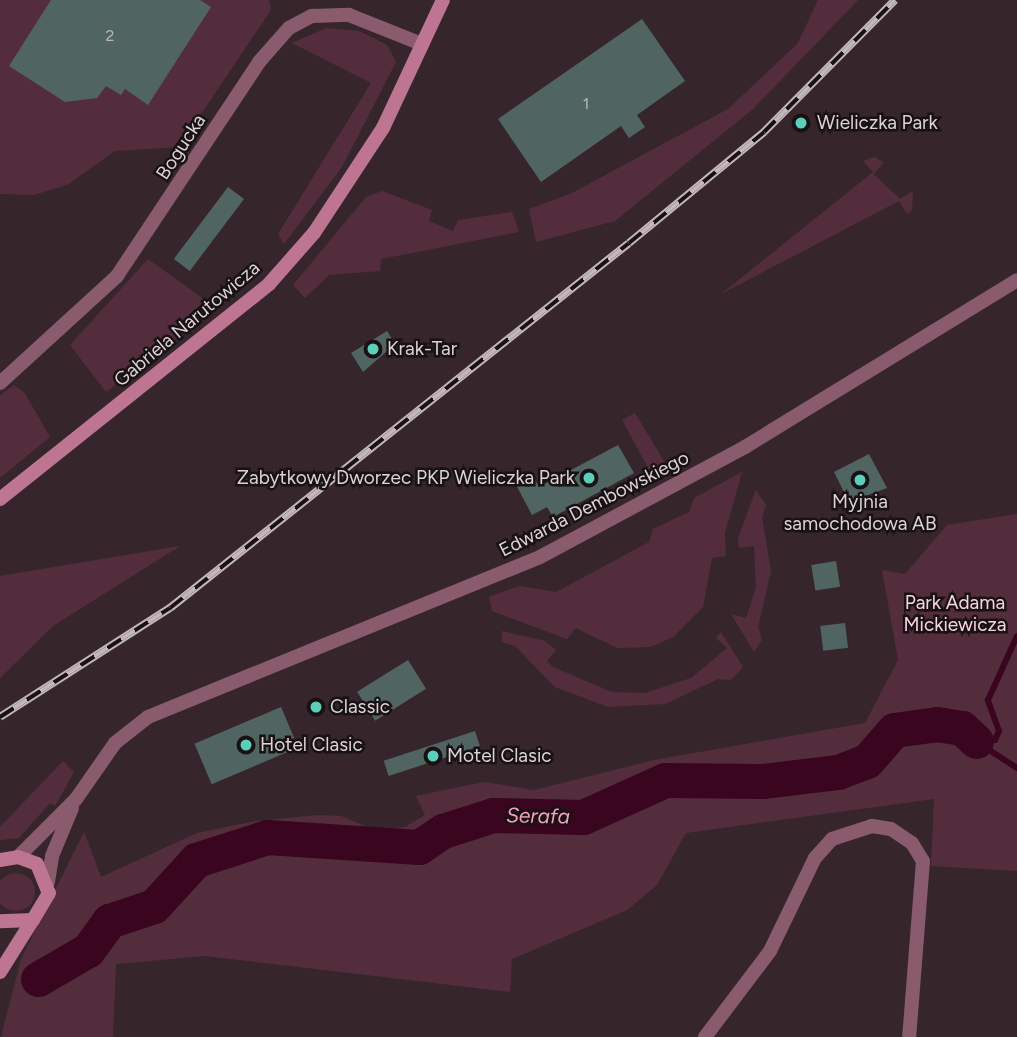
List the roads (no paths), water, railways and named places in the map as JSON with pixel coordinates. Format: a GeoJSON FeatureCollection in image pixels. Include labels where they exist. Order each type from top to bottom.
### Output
{"type":"FeatureCollection","features":[{"type":"Feature","properties":{"kind":"main road","name":"Gabriela Narutowicza"},"geometry":{"type":"LineString","coordinates":[[0,499],[269,284],[314,233],[358,170],[443,0]]}},
{"type":"Feature","properties":{"kind":"main road"},"geometry":{"type":"LineString","coordinates":[[0,972],[33,920],[47,904],[48,882],[37,864],[6,857]]}},
{"type":"Feature","properties":{"kind":"main road"},"geometry":{"type":"LineString","coordinates":[[0,921],[33,920]]}},
{"type":"Feature","properties":{"kind":"street","name":"Bogucka"},"geometry":{"type":"LineString","coordinates":[[0,383],[117,276],[259,62],[289,28],[312,16],[349,15],[422,44]]}},
{"type":"Feature","properties":{"kind":"street","name":"Edwarda Dembowskiego"},"geometry":{"type":"LineString","coordinates":[[48,882],[52,856],[76,799],[115,743],[148,717],[540,557],[745,447],[1017,280]]}},
{"type":"Feature","properties":{"kind":"street","name":"Edwarda Dembowskiego"},"geometry":{"type":"LineString","coordinates":[[6,857],[76,799]]}},
{"type":"Feature","properties":{"kind":"street"},"geometry":{"type":"LineString","coordinates":[[706,1037],[770,950],[815,858],[832,839],[872,826],[891,829],[912,843],[923,861],[909,1037]]}},
{"type":"Feature","properties":{"kind":"waterway","name":"Serafa"},"geometry":{"type":"LineString","coordinates":[[976,741],[995,740],[999,731],[988,700],[1017,636]]}},
{"type":"Feature","properties":{"kind":"waterway","name":"Serafa"},"geometry":{"type":"LineString","coordinates":[[38,979],[88,950],[109,921],[154,906],[196,860],[267,837],[419,847],[443,831],[493,815],[583,817],[665,780],[762,781],[838,772],[867,761],[894,730],[937,724],[962,728],[976,741]]}},
{"type":"Feature","properties":{"kind":"waterway"},"geometry":{"type":"LineString","coordinates":[[980,744],[1017,768]]}},
{"type":"Feature","properties":{"kind":"railway"},"geometry":{"type":"LineString","coordinates":[[0,717],[170,608],[629,243],[764,132],[895,0]]}},
{"type":"Feature","properties":{"kind":"place","name":"Wieliczka Park"},"geometry":{"type":"Point","coordinates":[801,123]}},
{"type":"Feature","properties":{"kind":"place","name":"Krak-Tar"},"geometry":{"type":"Point","coordinates":[373,349]}},
{"type":"Feature","properties":{"kind":"place","name":"Zabytkowy Dworzec PKP Wieliczka Park"},"geometry":{"type":"Point","coordinates":[589,478]}},
{"type":"Feature","properties":{"kind":"place","name":"Myjnia samochodowa AB"},"geometry":{"type":"Point","coordinates":[860,480]}},
{"type":"Feature","properties":{"kind":"place","name":"Classic"},"geometry":{"type":"Point","coordinates":[316,707]}},
{"type":"Feature","properties":{"kind":"place","name":"Hotel Clasic"},"geometry":{"type":"Point","coordinates":[246,745]}},
{"type":"Feature","properties":{"kind":"place","name":"Motel Clasic"},"geometry":{"type":"Point","coordinates":[433,756]}},
{"type":"Feature","properties":{"kind":"park label","name":"Park Adama Mickiewicza"},"geometry":{"type":"Point","coordinates":[955,614]}}]}
